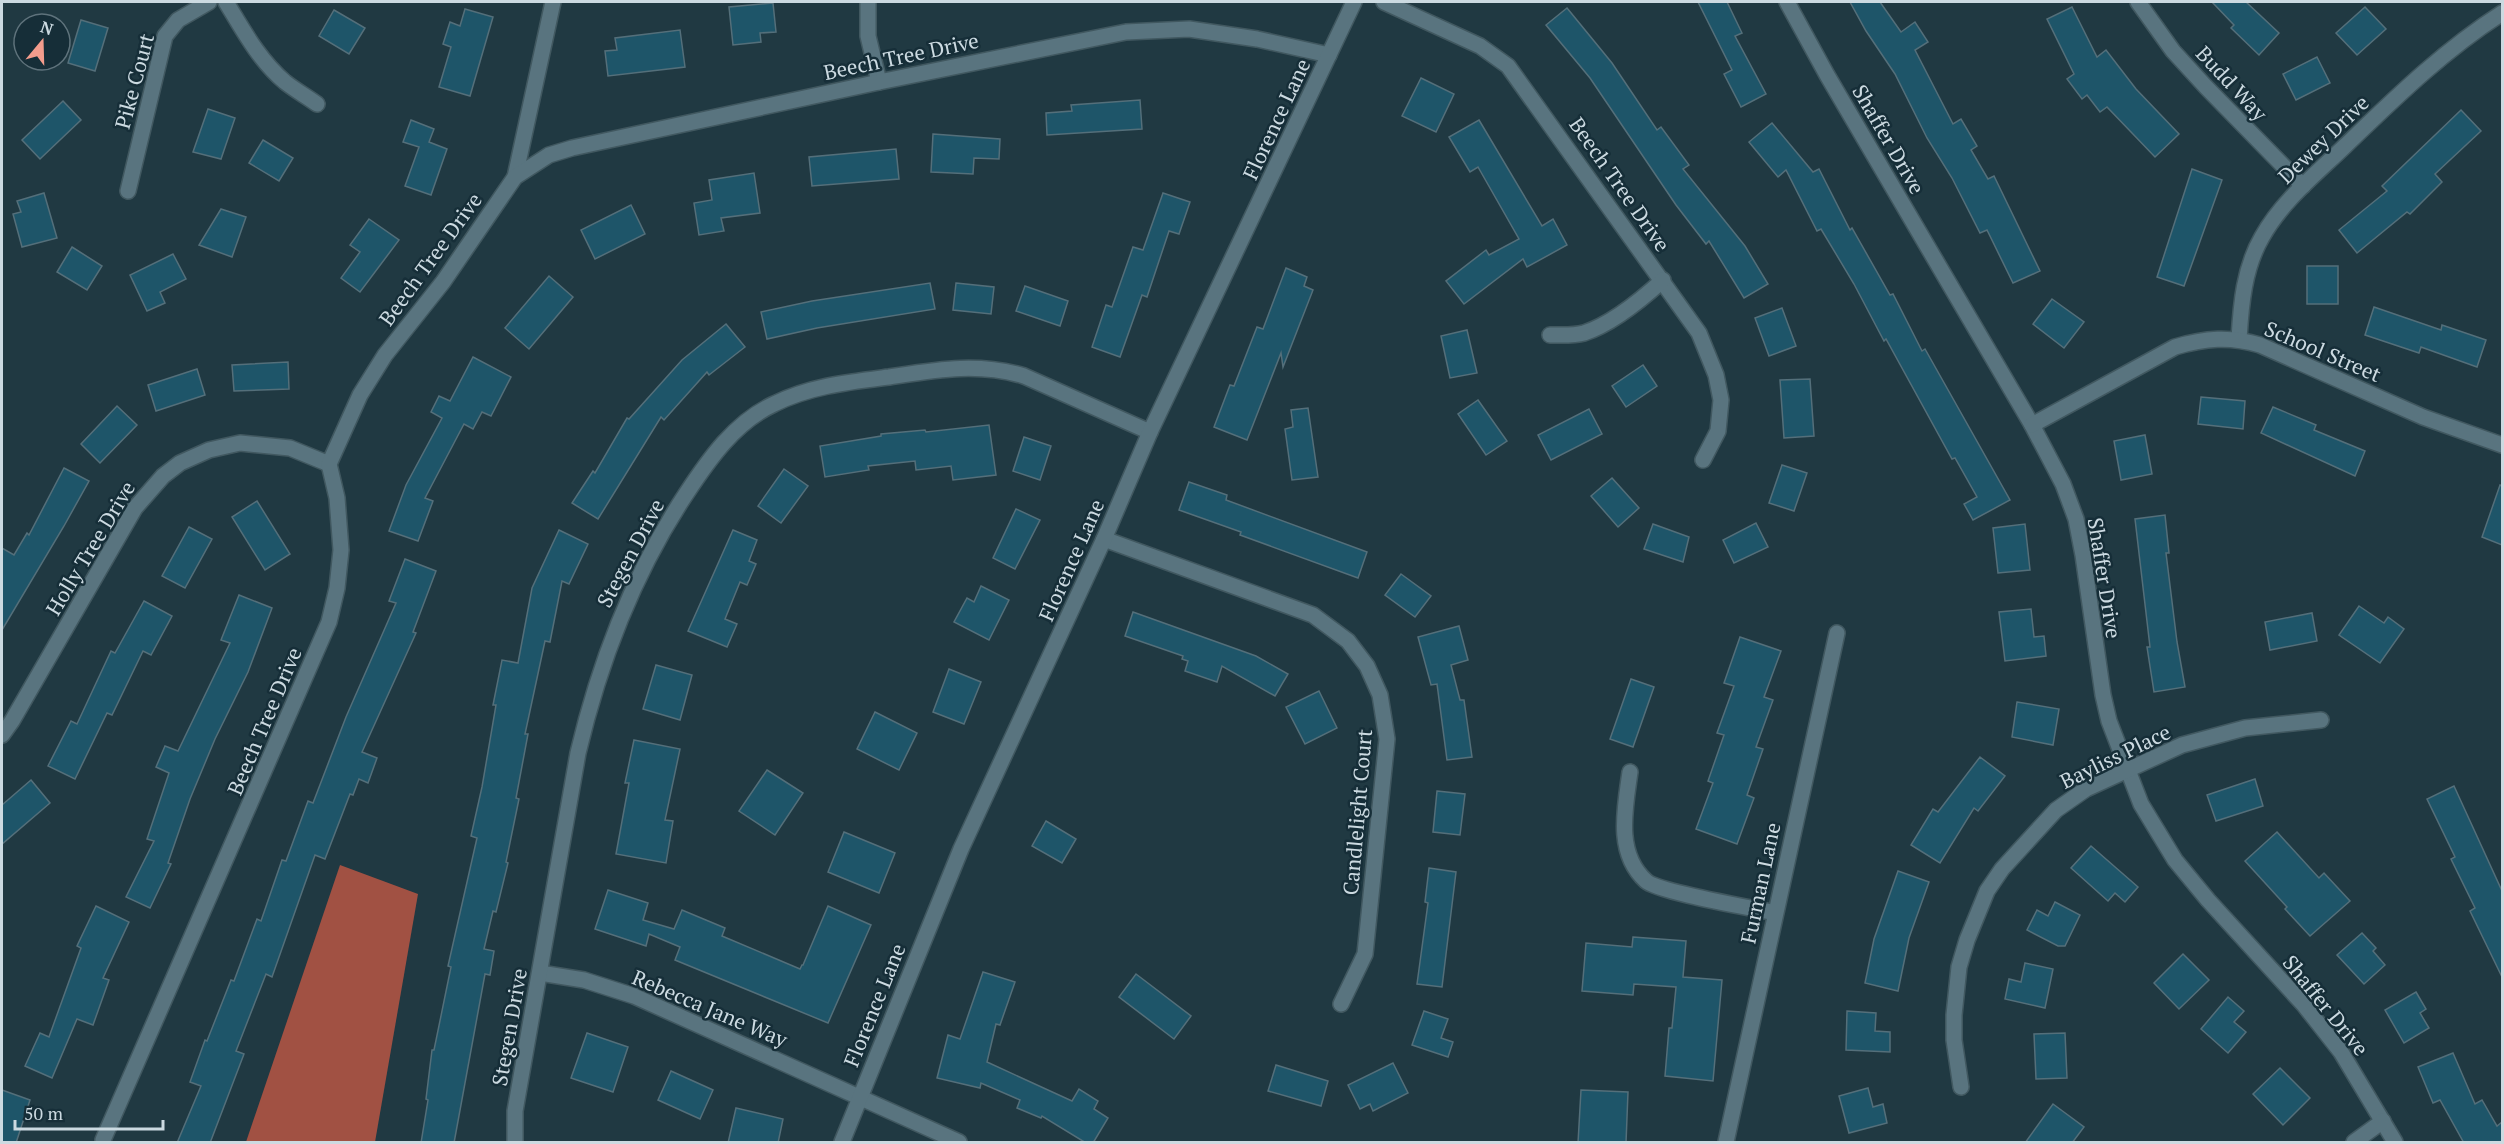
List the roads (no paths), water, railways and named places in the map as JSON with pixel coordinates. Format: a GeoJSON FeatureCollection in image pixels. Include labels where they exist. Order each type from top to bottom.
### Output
{"type":"FeatureCollection","features":[{"type":"Feature","properties":{"kind":"street","name":"Pike Court"},"geometry":{"type":"LineString","coordinates":[[128,191],[165,36],[178,20],[209,2]]}},
{"type":"Feature","properties":{"kind":"street"},"geometry":{"type":"LineString","coordinates":[[226,2],[269,66],[285,82],[316,104]]}},
{"type":"Feature","properties":{"kind":"street"},"geometry":{"type":"LineString","coordinates":[[515,177],[553,2]]}},
{"type":"Feature","properties":{"kind":"street"},"geometry":{"type":"LineString","coordinates":[[868,2],[868,36],[879,82]]}},
{"type":"Feature","properties":{"kind":"street","name":"Florence Lane"},"geometry":{"type":"LineString","coordinates":[[842,1143],[961,849],[1104,539],[1150,432],[1354,2]]}},
{"type":"Feature","properties":{"kind":"street","name":"Beech Tree Drive"},"geometry":{"type":"LineString","coordinates":[[1384,2],[1480,46],[1508,66],[1663,280],[1699,333],[1716,375],[1721,400],[1721,416],[1718,431],[1703,460]]}},
{"type":"Feature","properties":{"kind":"street","name":"Shaffer Drive"},"geometry":{"type":"LineString","coordinates":[[1787,2],[1827,75],[2032,425],[2063,484],[2076,519],[2084,555],[2103,695],[2109,721],[2141,804],[2175,860],[2215,908],[2304,1005],[2341,1052],[2395,1143]]}},
{"type":"Feature","properties":{"kind":"street","name":"Budd Way"},"geometry":{"type":"LineString","coordinates":[[2138,2],[2173,51],[2303,186]]}},
{"type":"Feature","properties":{"kind":"street","name":"Dewey Drive"},"geometry":{"type":"LineString","coordinates":[[2239,339],[2245,278],[2253,255],[2274,218],[2303,186],[2448,50],[2502,13]]}},
{"type":"Feature","properties":{"kind":"street","name":"Beech Tree Drive"},"geometry":{"type":"LineString","coordinates":[[103,1140],[329,622],[337,588],[341,550],[337,498],[329,464],[360,394],[374,371],[443,282],[515,177],[549,155],[572,148],[1126,32],[1189,29],[1228,34],[1329,55]]}},
{"type":"Feature","properties":{"kind":"street"},"geometry":{"type":"LineString","coordinates":[[1550,335],[1578,334],[1604,324],[1649,293],[1663,280]]}},
{"type":"Feature","properties":{"kind":"street","name":"School Street"},"geometry":{"type":"LineString","coordinates":[[2032,425],[2175,347],[2198,340],[2239,339],[2260,345],[2422,417],[2502,445]]}},
{"type":"Feature","properties":{"kind":"street","name":"Stegen Drive"},"geometry":{"type":"LineString","coordinates":[[515,1143],[515,1111],[578,753],[603,660],[620,615],[675,509],[701,470],[727,439],[748,420],[772,404],[801,392],[832,385],[969,367],[1004,370],[1024,376],[1150,432]]}},
{"type":"Feature","properties":{"kind":"street","name":"Holly Tree Drive"},"geometry":{"type":"LineString","coordinates":[[2,735],[135,508],[163,476],[180,463],[209,450],[240,443],[290,448],[329,464]]}},
{"type":"Feature","properties":{"kind":"street","name":"Candlelight Court"},"geometry":{"type":"LineString","coordinates":[[1104,539],[1313,615],[1348,641],[1367,666],[1380,695],[1387,739],[1365,954],[1341,1004]]}},
{"type":"Feature","properties":{"kind":"street","name":"Furman Lane"},"geometry":{"type":"LineString","coordinates":[[1726,1143],[1837,633]]}},
{"type":"Feature","properties":{"kind":"street","name":"Bayliss Place"},"geometry":{"type":"LineString","coordinates":[[1960,1087],[1954,1040],[1956,987],[1967,940],[1987,891],[2016,851],[2056,810],[2086,789],[2182,745],[2228,732],[2321,720]]}},
{"type":"Feature","properties":{"kind":"street"},"geometry":{"type":"LineString","coordinates":[[1630,772],[1624,816],[1626,842],[1629,858],[1647,882],[1665,889],[1775,913]]}},
{"type":"Feature","properties":{"kind":"street","name":"Rebecca Jane Way"},"geometry":{"type":"LineString","coordinates":[[540,973],[584,980],[634,996],[959,1143]]}},
{"type":"Feature","properties":{"kind":"street"},"geometry":{"type":"LineString","coordinates":[[2354,1143],[2383,1121]]}}]}
